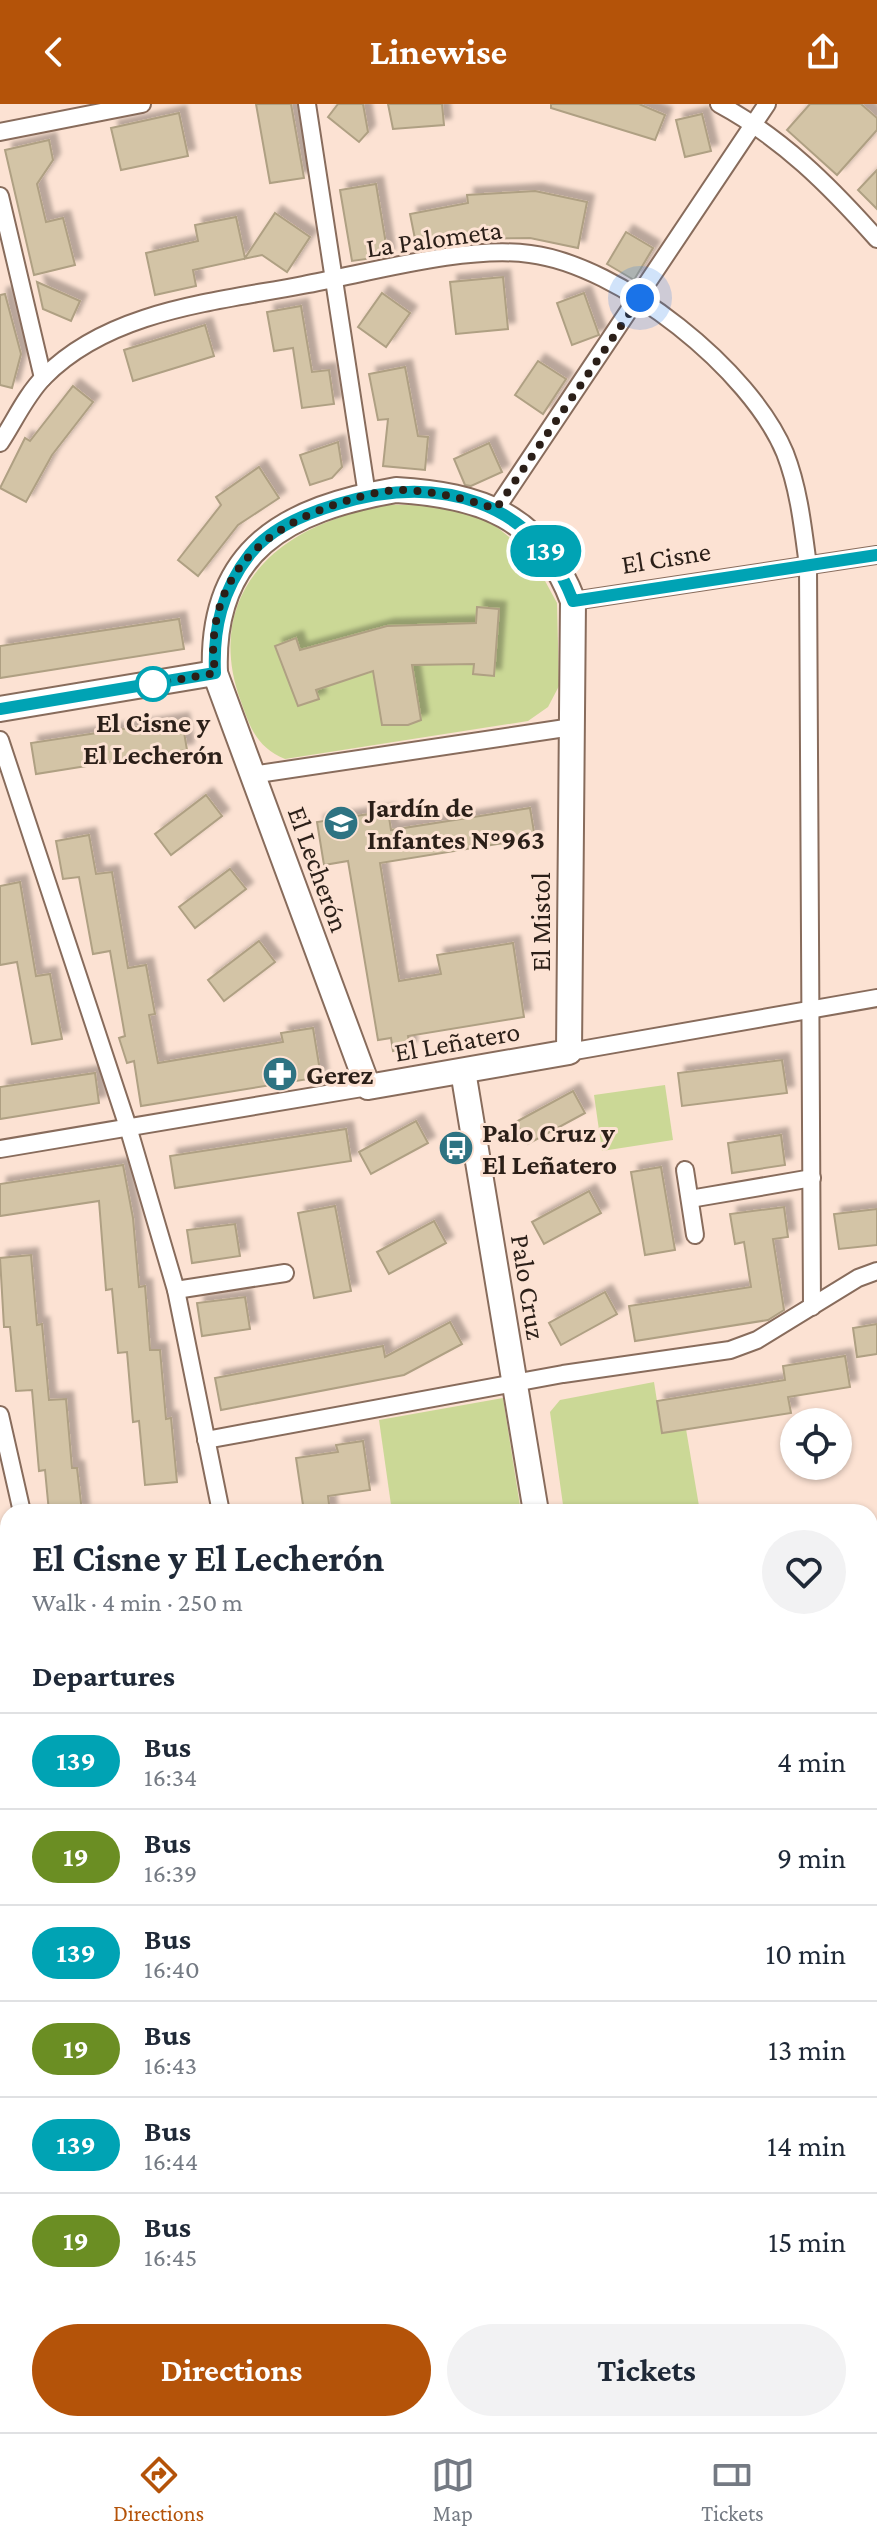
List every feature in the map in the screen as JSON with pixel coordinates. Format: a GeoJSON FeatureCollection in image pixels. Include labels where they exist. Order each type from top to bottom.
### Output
{"type":"FeatureCollection","features":[{"type":"Feature","properties":{"kind":"street"},"geometry":{"type":"LineString","coordinates":[[0,132],[142,104]]}},
{"type":"Feature","properties":{"kind":"street"},"geometry":{"type":"LineString","coordinates":[[307,104],[367,495]]}},
{"type":"Feature","properties":{"kind":"street"},"geometry":{"type":"LineString","coordinates":[[719,104],[755,124],[804,162],[877,239]]}},
{"type":"Feature","properties":{"kind":"street"},"geometry":{"type":"LineString","coordinates":[[496,509],[767,104]]}},
{"type":"Feature","properties":{"kind":"street"},"geometry":{"type":"LineString","coordinates":[[0,196],[43,378]]}},
{"type":"Feature","properties":{"kind":"street","name":"La Palometa"},"geometry":{"type":"LineString","coordinates":[[0,443],[43,378],[80,349],[124,324],[205,304],[468,256],[531,254],[570,263],[640,298],[701,344],[755,400],[784,453],[800,508],[808,566],[812,1307]]}},
{"type":"Feature","properties":{"kind":"street"},"geometry":{"type":"LineString","coordinates":[[0,709],[215,673],[214,636],[221,608],[252,551],[306,513],[367,495],[396,490],[433,492],[496,509],[520,523],[543,547],[564,577],[573,601]]}},
{"type":"Feature","properties":{"kind":"street","name":"El Cisne"},"geometry":{"type":"LineString","coordinates":[[573,601],[877,555]]}},
{"type":"Feature","properties":{"kind":"street","name":"El Mistol"},"geometry":{"type":"LineString","coordinates":[[569,1052],[573,601]]}},
{"type":"Feature","properties":{"kind":"street","name":"El Lecherón"},"geometry":{"type":"LineString","coordinates":[[215,673],[368,1087]]}},
{"type":"Feature","properties":{"kind":"street"},"geometry":{"type":"LineString","coordinates":[[252,775],[572,727]]}},
{"type":"Feature","properties":{"kind":"street"},"geometry":{"type":"LineString","coordinates":[[0,740],[128,1127],[176,1290],[219,1504]]}},
{"type":"Feature","properties":{"kind":"street","name":"El Leñatero"},"geometry":{"type":"LineString","coordinates":[[0,1149],[877,998]]}},
{"type":"Feature","properties":{"kind":"street","name":"Palo Cruz"},"geometry":{"type":"LineString","coordinates":[[463,1071],[535,1504]]}},
{"type":"Feature","properties":{"kind":"street"},"geometry":{"type":"LineString","coordinates":[[685,1170],[695,1235]]}},
{"type":"Feature","properties":{"kind":"street"},"geometry":{"type":"LineString","coordinates":[[690,1199],[812,1178]]}},
{"type":"Feature","properties":{"kind":"street"},"geometry":{"type":"LineString","coordinates":[[206,1440],[514,1382],[730,1350],[757,1340],[858,1278],[877,1271]]}},
{"type":"Feature","properties":{"kind":"street"},"geometry":{"type":"LineString","coordinates":[[176,1290],[285,1273]]}},
{"type":"Feature","properties":{"kind":"street"},"geometry":{"type":"LineString","coordinates":[[0,1415],[20,1504]]}},
{"type":"Feature","properties":{"kind":"street"},"geometry":{"type":"LineString","coordinates":[[0,2129],[0,2138]]}},
{"type":"Feature","properties":{"kind":"street"},"geometry":{"type":"LineString","coordinates":[[0,2326],[0,2345]]}},
{"type":"Feature","properties":{"kind":"green space"},"geometry":{"type":"Polygon","coordinates":[[[430,505],[487,519],[531,555],[557,603],[559,686],[548,707],[528,721],[285,759],[275,754],[261,742],[251,727],[232,668],[231,639],[235,612],[246,588],[261,566],[281,547],[306,532],[369,506],[430,505]]]}},
{"type":"Feature","properties":{"kind":"green space"},"geometry":{"type":"Polygon","coordinates":[[[665,1085],[673,1140],[602,1151],[594,1095],[665,1085]]]}},
{"type":"Feature","properties":{"kind":"green space"},"geometry":{"type":"Polygon","coordinates":[[[654,1382],[662,1433],[686,1429],[699,1504],[563,1504],[550,1412],[560,1400],[654,1382]]]}},
{"type":"Feature","properties":{"kind":"green space"},"geometry":{"type":"Polygon","coordinates":[[[503,1398],[520,1504],[391,1504],[379,1420],[503,1398]]]}},
{"type":"Feature","properties":{"kind":"building"},"geometry":{"type":"Polygon","coordinates":[[[256,104],[291,104],[304,178],[270,183],[256,104]]]}},
{"type":"Feature","properties":{"kind":"building"},"geometry":{"type":"Polygon","coordinates":[[[338,104],[363,104],[368,132],[359,142],[328,117],[338,104]]]}},
{"type":"Feature","properties":{"kind":"building"},"geometry":{"type":"Polygon","coordinates":[[[388,104],[442,104],[444,125],[393,129],[388,104]]]}},
{"type":"Feature","properties":{"kind":"building"},"geometry":{"type":"Polygon","coordinates":[[[551,104],[639,104],[665,115],[655,140],[551,108],[551,104]]]}},
{"type":"Feature","properties":{"kind":"building"},"geometry":{"type":"Polygon","coordinates":[[[810,104],[861,104],[877,118],[877,130],[837,175],[787,130],[810,104]]]}},
{"type":"Feature","properties":{"kind":"building"},"geometry":{"type":"Polygon","coordinates":[[[179,113],[188,156],[121,170],[111,128],[179,113]]]}},
{"type":"Feature","properties":{"kind":"building"},"geometry":{"type":"Polygon","coordinates":[[[702,114],[711,151],[685,157],[676,120],[702,114]]]}},
{"type":"Feature","properties":{"kind":"building"},"geometry":{"type":"Polygon","coordinates":[[[49,140],[53,160],[37,184],[46,222],[63,218],[75,265],[34,275],[5,150],[49,140]]]}},
{"type":"Feature","properties":{"kind":"building"},"geometry":{"type":"Polygon","coordinates":[[[877,170],[877,209],[858,190],[877,170]]]}},
{"type":"Feature","properties":{"kind":"building"},"geometry":{"type":"Polygon","coordinates":[[[376,184],[388,256],[352,261],[340,190],[376,184]]]}},
{"type":"Feature","properties":{"kind":"building"},"geometry":{"type":"Polygon","coordinates":[[[535,191],[587,202],[578,248],[530,238],[470,239],[417,249],[410,214],[468,203],[467,195],[535,191]]]}},
{"type":"Feature","properties":{"kind":"building"},"geometry":{"type":"Polygon","coordinates":[[[275,213],[310,237],[287,272],[262,255],[193,270],[196,286],[155,295],[146,253],[198,241],[195,225],[236,217],[245,258],[275,213]]]}},
{"type":"Feature","properties":{"kind":"building"},"geometry":{"type":"Polygon","coordinates":[[[626,232],[653,248],[634,280],[607,264],[626,232]]]}},
{"type":"Feature","properties":{"kind":"building"},"geometry":{"type":"Polygon","coordinates":[[[503,277],[508,329],[456,334],[450,282],[503,277]]]}},
{"type":"Feature","properties":{"kind":"building"},"geometry":{"type":"Polygon","coordinates":[[[37,282],[80,301],[71,321],[43,309],[37,282]]]}},
{"type":"Feature","properties":{"kind":"building"},"geometry":{"type":"Polygon","coordinates":[[[382,293],[410,313],[386,347],[358,327],[382,293]]]}},
{"type":"Feature","properties":{"kind":"building"},"geometry":{"type":"Polygon","coordinates":[[[584,293],[599,335],[572,345],[557,303],[584,293]]]}},
{"type":"Feature","properties":{"kind":"building"},"geometry":{"type":"Polygon","coordinates":[[[5,294],[21,354],[12,388],[0,385],[0,295],[5,294]]]}},
{"type":"Feature","properties":{"kind":"building"},"geometry":{"type":"Polygon","coordinates":[[[301,306],[312,372],[329,370],[334,404],[302,408],[293,348],[274,351],[267,312],[301,306]]]}},
{"type":"Feature","properties":{"kind":"building"},"geometry":{"type":"Polygon","coordinates":[[[205,325],[214,356],[133,381],[124,350],[205,325]]]}},
{"type":"Feature","properties":{"kind":"building"},"geometry":{"type":"Polygon","coordinates":[[[538,361],[566,379],[543,414],[515,395],[538,361]]]}},
{"type":"Feature","properties":{"kind":"building"},"geometry":{"type":"Polygon","coordinates":[[[405,367],[418,436],[428,437],[425,470],[383,466],[388,419],[378,420],[369,374],[405,367]]]}},
{"type":"Feature","properties":{"kind":"building"},"geometry":{"type":"Polygon","coordinates":[[[73,386],[93,402],[52,455],[26,502],[0,488],[25,438],[30,441],[73,386]]]}},
{"type":"Feature","properties":{"kind":"building"},"geometry":{"type":"Polygon","coordinates":[[[338,442],[342,467],[332,478],[310,485],[300,455],[338,442]]]}},
{"type":"Feature","properties":{"kind":"building"},"geometry":{"type":"Polygon","coordinates":[[[489,443],[502,472],[471,486],[465,485],[454,459],[489,443]]]}},
{"type":"Feature","properties":{"kind":"building"},"geometry":{"type":"Polygon","coordinates":[[[259,467],[279,498],[238,525],[198,576],[178,560],[221,505],[216,497],[259,467]]]}},
{"type":"Feature","properties":{"kind":"building"},"geometry":{"type":"Polygon","coordinates":[[[477,607],[499,609],[494,676],[473,674],[474,664],[412,665],[421,720],[408,725],[382,725],[373,671],[316,690],[319,699],[298,706],[275,646],[296,638],[300,650],[387,626],[476,623],[477,607]]]}},
{"type":"Feature","properties":{"kind":"building"},"geometry":{"type":"Polygon","coordinates":[[[179,619],[184,649],[0,678],[0,646],[179,619]]]}},
{"type":"Feature","properties":{"kind":"building"},"geometry":{"type":"Polygon","coordinates":[[[182,720],[187,750],[36,774],[31,743],[182,720]]]}},
{"type":"Feature","properties":{"kind":"building"},"geometry":{"type":"Polygon","coordinates":[[[206,795],[222,816],[171,855],[155,834],[206,795]]]}},
{"type":"Feature","properties":{"kind":"building"},"geometry":{"type":"Polygon","coordinates":[[[530,808],[535,838],[380,863],[399,981],[441,974],[437,955],[513,943],[524,1017],[408,1036],[410,1048],[393,1051],[391,1038],[378,1040],[348,861],[324,865],[317,822],[388,811],[391,830],[530,808]]]}},
{"type":"Feature","properties":{"kind":"building"},"geometry":{"type":"Polygon","coordinates":[[[89,835],[96,874],[112,872],[128,968],[146,965],[155,1014],[149,1015],[158,1063],[283,1042],[281,1033],[313,1028],[321,1077],[141,1106],[134,1061],[127,1063],[119,1038],[125,1036],[110,951],[93,954],[79,877],[63,879],[56,841],[89,835]]]}},
{"type":"Feature","properties":{"kind":"building"},"geometry":{"type":"Polygon","coordinates":[[[230,869],[246,889],[195,928],[179,907],[230,869]]]}},
{"type":"Feature","properties":{"kind":"building"},"geometry":{"type":"Polygon","coordinates":[[[20,882],[36,976],[50,974],[62,1039],[32,1044],[17,962],[0,965],[0,886],[20,882]]]}},
{"type":"Feature","properties":{"kind":"building"},"geometry":{"type":"Polygon","coordinates":[[[259,941],[275,962],[224,1001],[208,980],[259,941]]]}},
{"type":"Feature","properties":{"kind":"building"},"geometry":{"type":"Polygon","coordinates":[[[782,1060],[787,1093],[682,1106],[678,1073],[782,1060]]]}},
{"type":"Feature","properties":{"kind":"building"},"geometry":{"type":"Polygon","coordinates":[[[95,1073],[99,1103],[0,1119],[0,1087],[95,1073]]]}},
{"type":"Feature","properties":{"kind":"building"},"geometry":{"type":"Polygon","coordinates":[[[573,1091],[585,1113],[528,1144],[516,1122],[573,1091]]]}},
{"type":"Feature","properties":{"kind":"building"},"geometry":{"type":"Polygon","coordinates":[[[416,1121],[428,1143],[371,1174],[359,1152],[416,1121]]]}},
{"type":"Feature","properties":{"kind":"building"},"geometry":{"type":"Polygon","coordinates":[[[346,1129],[351,1161],[175,1188],[170,1156],[346,1129]]]}},
{"type":"Feature","properties":{"kind":"building"},"geometry":{"type":"Polygon","coordinates":[[[781,1135],[785,1165],[732,1173],[728,1143],[781,1135]]]}},
{"type":"Feature","properties":{"kind":"building"},"geometry":{"type":"Polygon","coordinates":[[[123,1165],[133,1218],[139,1287],[145,1286],[150,1350],[160,1350],[166,1419],[171,1418],[177,1482],[145,1485],[139,1421],[133,1422],[127,1352],[118,1353],[112,1289],[106,1290],[99,1201],[0,1216],[0,1184],[123,1165]]]}},
{"type":"Feature","properties":{"kind":"building"},"geometry":{"type":"Polygon","coordinates":[[[661,1167],[675,1250],[645,1255],[631,1172],[661,1167]]]}},
{"type":"Feature","properties":{"kind":"building"},"geometry":{"type":"Polygon","coordinates":[[[589,1191],[601,1213],[544,1244],[532,1222],[589,1191]]]}},
{"type":"Feature","properties":{"kind":"building"},"geometry":{"type":"Polygon","coordinates":[[[335,1206],[351,1291],[314,1298],[298,1213],[335,1206]]]}},
{"type":"Feature","properties":{"kind":"building"},"geometry":{"type":"Polygon","coordinates":[[[784,1207],[788,1237],[773,1239],[784,1310],[768,1320],[635,1341],[629,1306],[751,1287],[744,1242],[735,1244],[730,1214],[784,1207]]]}},
{"type":"Feature","properties":{"kind":"building"},"geometry":{"type":"Polygon","coordinates":[[[877,1209],[877,1245],[839,1249],[834,1214],[877,1209]]]}},
{"type":"Feature","properties":{"kind":"building"},"geometry":{"type":"Polygon","coordinates":[[[434,1221],[446,1243],[389,1274],[377,1252],[434,1221]]]}},
{"type":"Feature","properties":{"kind":"building"},"geometry":{"type":"Polygon","coordinates":[[[235,1224],[240,1256],[192,1263],[187,1230],[235,1224]]]}},
{"type":"Feature","properties":{"kind":"building"},"geometry":{"type":"Polygon","coordinates":[[[31,1255],[37,1325],[42,1324],[49,1400],[66,1399],[72,1468],[77,1468],[81,1504],[48,1504],[45,1470],[39,1471],[32,1390],[16,1391],[10,1327],[4,1327],[0,1258],[31,1255]]]}},
{"type":"Feature","properties":{"kind":"building"},"geometry":{"type":"Polygon","coordinates":[[[605,1292],[617,1314],[561,1345],[549,1323],[605,1292]]]}},
{"type":"Feature","properties":{"kind":"building"},"geometry":{"type":"Polygon","coordinates":[[[245,1297],[250,1329],[202,1336],[197,1303],[245,1297]]]}},
{"type":"Feature","properties":{"kind":"building"},"geometry":{"type":"Polygon","coordinates":[[[450,1322],[462,1344],[404,1375],[221,1410],[215,1378],[383,1346],[385,1357],[450,1322]]]}},
{"type":"Feature","properties":{"kind":"building"},"geometry":{"type":"Polygon","coordinates":[[[877,1324],[877,1354],[857,1357],[853,1328],[877,1324]]]}},
{"type":"Feature","properties":{"kind":"building"},"geometry":{"type":"Polygon","coordinates":[[[845,1356],[850,1387],[788,1397],[790,1408],[780,1408],[780,1415],[662,1433],[657,1401],[785,1380],[783,1366],[845,1356]]]}},
{"type":"Feature","properties":{"kind":"building"},"geometry":{"type":"Polygon","coordinates":[[[363,1441],[370,1490],[328,1496],[329,1504],[303,1504],[296,1458],[338,1452],[336,1445],[363,1441]]]}},
{"type":"Feature","properties":{"kind":"bus line","name":"139"},"geometry":{"type":"LineString","coordinates":[[0,709],[215,673],[214,636],[221,608],[252,551],[306,513],[367,495],[396,490],[433,492],[469,499],[496,509],[520,523],[543,547],[564,577],[573,601],[877,555]]}},
{"type":"Feature","properties":{"kind":"place","name":"El Cisne y El Lecherón"},"geometry":{"type":"Point","coordinates":[153,684]}},
{"type":"Feature","properties":{"kind":"place","name":"Jardín de Infantes N°963"},"geometry":{"type":"Point","coordinates":[341,823]}},
{"type":"Feature","properties":{"kind":"place","name":"Gerez"},"geometry":{"type":"Point","coordinates":[280,1074]}},
{"type":"Feature","properties":{"kind":"place","name":"Palo Cruz y El Leñatero"},"geometry":{"type":"Point","coordinates":[456,1148]}},
{"type":"Feature","properties":{"kind":"route"},"geometry":{"type":"LineString","coordinates":[[153,684],[215,673],[214,636],[221,608],[236,576],[252,551],[306,513],[396,490],[433,492],[469,499],[496,509],[640,298]]}}]}
